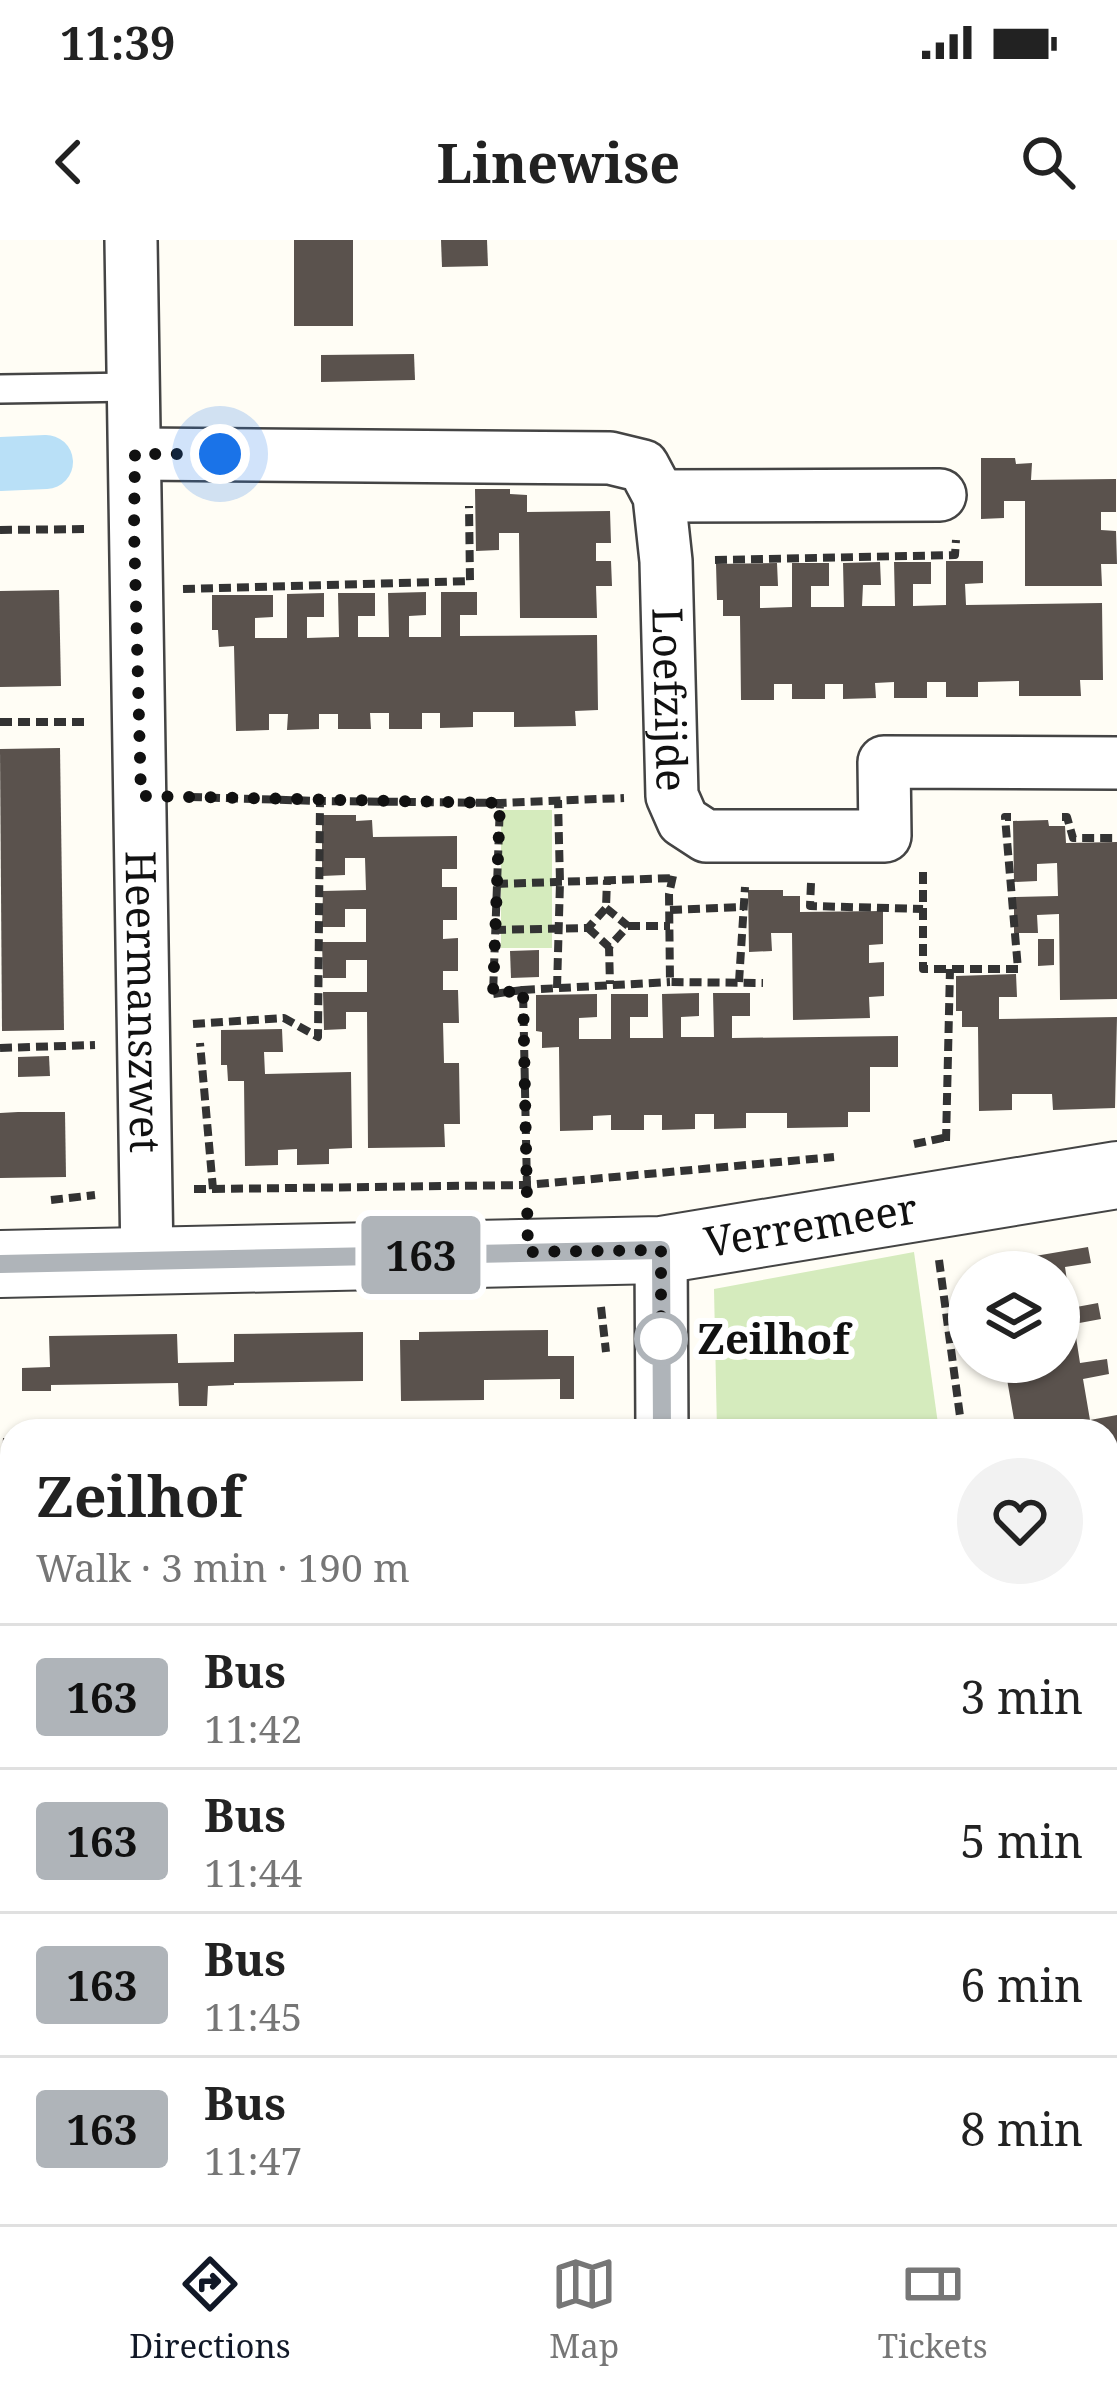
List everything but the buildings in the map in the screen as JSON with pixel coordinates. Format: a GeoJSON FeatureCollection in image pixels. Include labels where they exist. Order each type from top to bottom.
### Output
{"type":"FeatureCollection","features":[{"type":"Feature","properties":{"kind":"street","name":"Heermanszwet"},"geometry":{"type":"LineString","coordinates":[[131,240],[147,1261]]}},
{"type":"Feature","properties":{"kind":"street"},"geometry":{"type":"LineString","coordinates":[[135,454],[610,458],[644,466],[659,496],[940,495]]}},
{"type":"Feature","properties":{"kind":"street","name":"Loefzijde"},"geometry":{"type":"LineString","coordinates":[[659,496],[677,809],[706,836],[886,836]]}},
{"type":"Feature","properties":{"kind":"street"},"geometry":{"type":"LineString","coordinates":[[886,836],[884,762],[1117,763]]}},
{"type":"Feature","properties":{"kind":"street","name":"Verremeer"},"geometry":{"type":"LineString","coordinates":[[0,1264],[661,1250],[1117,1175]]}},
{"type":"Feature","properties":{"kind":"street"},"geometry":{"type":"LineString","coordinates":[[661,1250],[662,1419]]}},
{"type":"Feature","properties":{"kind":"lane"},"geometry":{"type":"LineString","coordinates":[[0,389],[134,387]]}},
{"type":"Feature","properties":{"kind":"path"},"geometry":{"type":"LineString","coordinates":[[136,592],[470,581],[468,457]]}},
{"type":"Feature","properties":{"kind":"path"},"geometry":{"type":"LineString","coordinates":[[0,530],[134,528]]}},
{"type":"Feature","properties":{"kind":"path"},"geometry":{"type":"LineString","coordinates":[[0,722],[139,722]]}},
{"type":"Feature","properties":{"kind":"path"},"geometry":{"type":"LineString","coordinates":[[141,796],[558,800],[677,809],[670,982]]}},
{"type":"Feature","properties":{"kind":"path"},"geometry":{"type":"LineString","coordinates":[[557,988],[558,800]]}},
{"type":"Feature","properties":{"kind":"path"},"geometry":{"type":"LineString","coordinates":[[0,1048],[284,1018],[317,1036],[320,801]]}},
{"type":"Feature","properties":{"kind":"path"},"geometry":{"type":"LineString","coordinates":[[500,803],[493,994],[670,982],[763,982]]}},
{"type":"Feature","properties":{"kind":"path"},"geometry":{"type":"LineString","coordinates":[[886,836],[923,866],[923,969],[1018,969],[1005,817],[1025,817]]}},
{"type":"Feature","properties":{"kind":"path"},"geometry":{"type":"LineString","coordinates":[[1046,817],[1066,817],[1073,838],[1117,838]]}},
{"type":"Feature","properties":{"kind":"path"},"geometry":{"type":"LineString","coordinates":[[496,884],[691,878]]}},
{"type":"Feature","properties":{"kind":"path"},"geometry":{"type":"LineString","coordinates":[[588,928],[606,908],[607,880]]}},
{"type":"Feature","properties":{"kind":"path"},"geometry":{"type":"LineString","coordinates":[[739,982],[745,886]]}},
{"type":"Feature","properties":{"kind":"path"},"geometry":{"type":"LineString","coordinates":[[670,910],[744,907]]}},
{"type":"Feature","properties":{"kind":"path"},"geometry":{"type":"LineString","coordinates":[[606,908],[628,926],[670,926]]}},
{"type":"Feature","properties":{"kind":"path"},"geometry":{"type":"LineString","coordinates":[[610,985],[609,947],[628,926]]}},
{"type":"Feature","properties":{"kind":"path"},"geometry":{"type":"LineString","coordinates":[[494,930],[588,928],[609,947]]}},
{"type":"Feature","properties":{"kind":"path"},"geometry":{"type":"LineString","coordinates":[[523,990],[528,1252]]}},
{"type":"Feature","properties":{"kind":"path"},"geometry":{"type":"LineString","coordinates":[[905,1146],[948,1137]]}},
{"type":"Feature","properties":{"kind":"path"},"geometry":{"type":"LineString","coordinates":[[213,1189],[527,1185],[840,1156]]}},
{"type":"Feature","properties":{"kind":"path"},"geometry":{"type":"LineString","coordinates":[[596,1252],[607,1364]]}},
{"type":"Feature","properties":{"kind":"green space"},"geometry":{"type":"Polygon","coordinates":[[[501,810],[552,810],[552,948],[501,948],[501,810]]]}},
{"type":"Feature","properties":{"kind":"green space"},"geometry":{"type":"Polygon","coordinates":[[[914,1252],[937,1419],[717,1419],[714,1289],[914,1252]]]}},
{"type":"Feature","properties":{"kind":"water"},"geometry":{"type":"Polygon","coordinates":[[[0,441],[33,441],[42,473],[0,473],[0,441]]]}},
{"type":"Feature","properties":{"kind":"waterway"},"geometry":{"type":"LineString","coordinates":[[0,464],[46,462]]}},
{"type":"Feature","properties":{"kind":"bus line","name":"163"},"geometry":{"type":"LineString","coordinates":[[0,1264],[661,1250],[662,1419]]}},
{"type":"Feature","properties":{"kind":"place","name":"Zeilhof"},"geometry":{"type":"Point","coordinates":[661,1339]}},
{"type":"Feature","properties":{"kind":"route"},"geometry":{"type":"LineString","coordinates":[[220,454],[135,454],[141,796],[500,803],[493,994],[523,990],[528,1252],[661,1250],[661,1339]]}}]}
